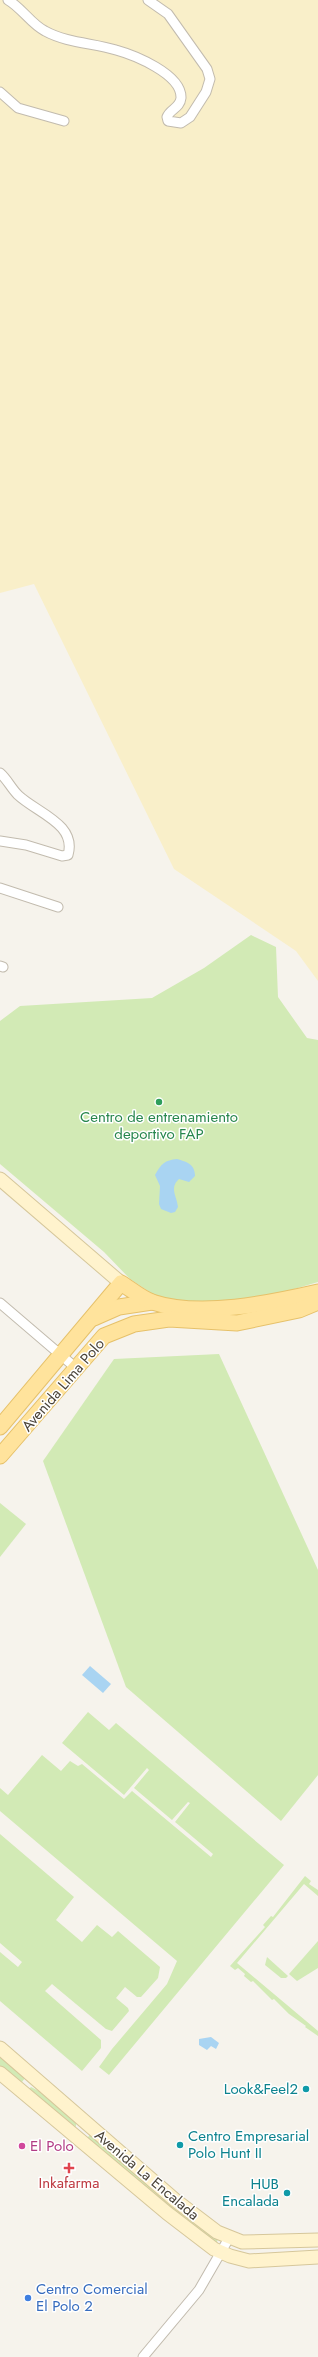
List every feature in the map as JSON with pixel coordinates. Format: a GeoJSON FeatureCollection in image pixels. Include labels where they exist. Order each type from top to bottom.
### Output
{"type":"FeatureCollection","features":[{"type":"Feature","properties":{"kind":"main road"},"geometry":{"type":"LineString","coordinates":[[0,1179],[121,1283],[152,1302],[177,1307],[207,1308],[262,1304],[318,1292]]}},
{"type":"Feature","properties":{"kind":"main road","name":"Avenida Lima Polo"},"geometry":{"type":"LineString","coordinates":[[1,1424],[61,1353],[93,1319],[121,1283]]}},
{"type":"Feature","properties":{"kind":"main road","name":"Avenida Lima Polo"},"geometry":{"type":"LineString","coordinates":[[93,1319],[120,1307],[152,1302]]}},
{"type":"Feature","properties":{"kind":"main road","name":"Avenida Lima Polo"},"geometry":{"type":"LineString","coordinates":[[0,1456],[104,1336],[134,1324],[169,1319],[237,1323],[299,1310],[318,1302]]}},
{"type":"Feature","properties":{"kind":"main road"},"geometry":{"type":"LineString","coordinates":[[1,1424],[17,1437]]}},
{"type":"Feature","properties":{"kind":"main road","name":"Avenida La Encalada"},"geometry":{"type":"LineString","coordinates":[[0,2048],[175,2200],[205,2224],[229,2238],[242,2242],[260,2243],[317,2239]]}},
{"type":"Feature","properties":{"kind":"main road","name":"Avenida La Encalada"},"geometry":{"type":"LineString","coordinates":[[0,2073],[166,2213],[201,2241],[221,2253],[238,2259],[260,2261],[318,2257]]}},
{"type":"Feature","properties":{"kind":"main road"},"geometry":{"type":"LineString","coordinates":[[260,2261],[284,2252],[300,2251],[317,2239]]}},
{"type":"Feature","properties":{"kind":"street"},"geometry":{"type":"LineString","coordinates":[[8,0],[45,31],[78,42],[118,50],[156,67],[175,82],[179,90],[181,98],[177,107],[167,116],[168,121],[181,123],[190,117],[206,92],[210,80],[207,68],[168,14],[148,0]]}},
{"type":"Feature","properties":{"kind":"street"},"geometry":{"type":"LineString","coordinates":[[0,92],[18,108],[64,122]]}},
{"type":"Feature","properties":{"kind":"street"},"geometry":{"type":"LineString","coordinates":[[0,773],[18,796],[56,823],[67,834],[70,847],[68,855],[62,856],[26,845],[0,841]]}},
{"type":"Feature","properties":{"kind":"street"},"geometry":{"type":"LineString","coordinates":[[0,888],[58,907]]}},
{"type":"Feature","properties":{"kind":"street"},"geometry":{"type":"LineString","coordinates":[[0,1303],[61,1353],[76,1368]]}},
{"type":"Feature","properties":{"kind":"street"},"geometry":{"type":"LineString","coordinates":[[143,2357],[195,2295],[229,2238]]}},
{"type":"Feature","properties":{"kind":"green space","name":"Centro de entrenamiento deportivo FAP"},"geometry":{"type":"Polygon","coordinates":[[[251,935],[276,947],[278,997],[307,1038],[318,1040],[318,1282],[284,1292],[246,1298],[218,1305],[196,1306],[157,1297],[130,1279],[104,1252],[0,1164],[0,1021],[20,1006],[152,998],[204,968],[251,935]]]}},
{"type":"Feature","properties":{"kind":"green space"},"geometry":{"type":"Polygon","coordinates":[[[219,1354],[318,1570],[318,1775],[281,1821],[126,1687],[43,1461],[114,1359],[219,1354]]]}},
{"type":"Feature","properties":{"kind":"green space"},"geometry":{"type":"Polygon","coordinates":[[[0,1503],[26,1524],[0,1557],[0,1503]]]}},
{"type":"Feature","properties":{"kind":"green space"},"geometry":{"type":"Polygon","coordinates":[[[88,1712],[109,1730],[116,1723],[284,1865],[109,2075],[99,2067],[112,2049],[167,1984],[177,1961],[0,1811],[0,1788],[8,1795],[42,1755],[61,1771],[70,1761],[78,1766],[82,1764],[124,1799],[132,1791],[211,1857],[213,1854],[175,1822],[190,1803],[188,1802],[172,1820],[134,1788],[149,1770],[147,1768],[124,1795],[62,1743],[88,1712]]]}},
{"type":"Feature","properties":{"kind":"green space"},"geometry":{"type":"Polygon","coordinates":[[[0,1834],[74,1897],[56,1920],[82,1942],[97,1925],[112,1937],[118,1931],[160,1967],[158,1978],[141,1997],[137,1997],[125,1987],[116,1998],[128,2008],[129,2011],[112,2031],[106,2029],[52,1984],[45,1991],[101,2040],[101,2048],[82,2071],[0,2001],[0,1952],[18,1967],[22,1962],[0,1943],[0,1834]]]}},
{"type":"Feature","properties":{"kind":"green space"},"geometry":{"type":"Polygon","coordinates":[[[305,1876],[311,1881],[309,1884],[318,1890],[318,1896],[304,1884],[237,1963],[318,2031],[318,2036],[289,2014],[274,1999],[272,2000],[253,1981],[251,1982],[244,1976],[245,1974],[238,1968],[235,1970],[230,1966],[265,1927],[263,1925],[271,1916],[273,1917],[305,1876]]]}},
{"type":"Feature","properties":{"kind":"green space"},"geometry":{"type":"Polygon","coordinates":[[[318,1941],[318,1968],[297,1981],[289,1974],[318,1941]]]}},
{"type":"Feature","properties":{"kind":"green space"},"geometry":{"type":"Polygon","coordinates":[[[267,1957],[288,1976],[286,1978],[281,1978],[265,1965],[267,1957]]]}},
{"type":"Feature","properties":{"kind":"green space"},"geometry":{"type":"Polygon","coordinates":[[[0,2053],[25,2078],[22,2082],[16,2080],[0,2066],[0,2053]]]}},
{"type":"Feature","properties":{"kind":"green space"},"geometry":{"type":"Polygon","coordinates":[[[31,2087],[50,2097],[76,2123],[76,2127],[28,2090],[31,2087]]]}},
{"type":"Feature","properties":{"kind":"green space"},"geometry":{"type":"Polygon","coordinates":[[[90,2135],[218,2238],[217,2242],[214,2243],[87,2138],[90,2135]]]}},
{"type":"Feature","properties":{"kind":"sand"},"geometry":{"type":"Polygon","coordinates":[[[0,0],[318,0],[318,981],[296,951],[174,869],[34,584],[0,593],[0,0]]]}},
{"type":"Feature","properties":{"kind":"water"},"geometry":{"type":"Polygon","coordinates":[[[177,1159],[190,1164],[194,1169],[195,1176],[189,1182],[179,1179],[176,1182],[174,1192],[178,1207],[175,1212],[171,1213],[161,1209],[159,1204],[160,1186],[155,1175],[164,1163],[169,1160],[177,1159]]]}},
{"type":"Feature","properties":{"kind":"water"},"geometry":{"type":"Polygon","coordinates":[[[90,1666],[111,1684],[103,1693],[82,1675],[90,1666]]]}},
{"type":"Feature","properties":{"kind":"water"},"geometry":{"type":"Polygon","coordinates":[[[211,2037],[219,2043],[216,2049],[211,2046],[207,2050],[199,2045],[199,2039],[211,2037]]]}},
{"type":"Feature","properties":{"kind":"place","name":"Centro de entrenamiento deportivo FAP"},"geometry":{"type":"Point","coordinates":[159,1102]}},
{"type":"Feature","properties":{"kind":"place","name":"Look&Feel2"},"geometry":{"type":"Point","coordinates":[306,2089]}},
{"type":"Feature","properties":{"kind":"place","name":"Centro Empresarial Polo Hunt II"},"geometry":{"type":"Point","coordinates":[180,2145]}},
{"type":"Feature","properties":{"kind":"place","name":"El Polo"},"geometry":{"type":"Point","coordinates":[22,2146]}},
{"type":"Feature","properties":{"kind":"place","name":"Inkafarma"},"geometry":{"type":"Point","coordinates":[69,2168]}},
{"type":"Feature","properties":{"kind":"place","name":"HUB Encalada"},"geometry":{"type":"Point","coordinates":[287,2193]}},
{"type":"Feature","properties":{"kind":"place","name":"Centro Comercial El Polo 2"},"geometry":{"type":"Point","coordinates":[28,2298]}}]}
